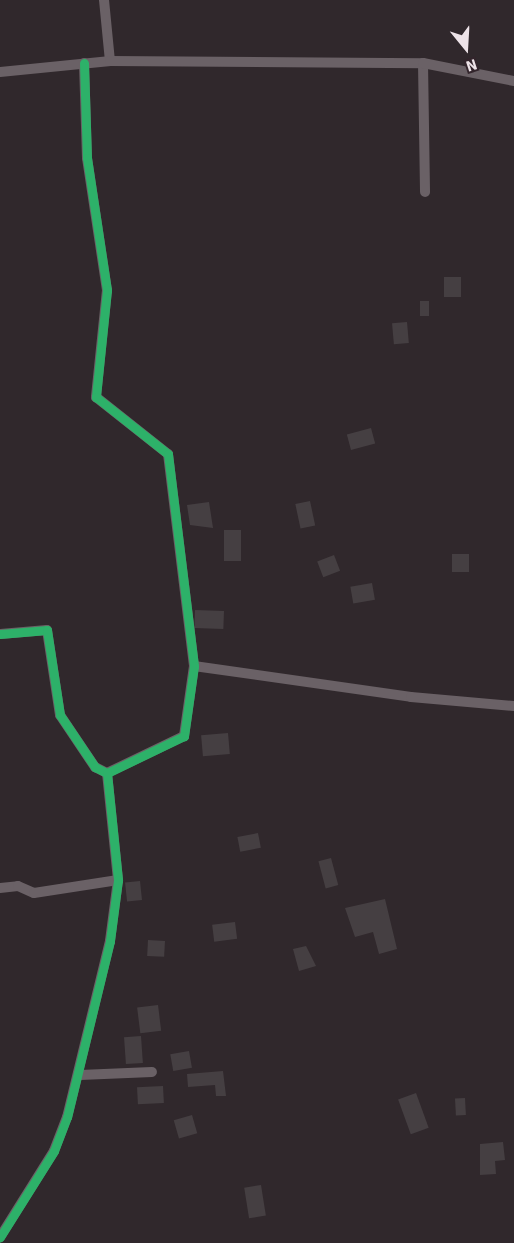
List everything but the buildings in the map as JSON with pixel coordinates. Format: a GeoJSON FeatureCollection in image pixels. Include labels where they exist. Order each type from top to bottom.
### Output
{"type":"FeatureCollection","features":[{"type":"Feature","properties":{"kind":"street"},"geometry":{"type":"LineString","coordinates":[[104,0],[110,61]]}},
{"type":"Feature","properties":{"kind":"street"},"geometry":{"type":"LineString","coordinates":[[0,72],[110,61],[423,63],[514,81]]}},
{"type":"Feature","properties":{"kind":"street"},"geometry":{"type":"LineString","coordinates":[[84,63],[88,167],[107,290],[96,397],[168,454],[194,666],[184,736],[107,773]]}},
{"type":"Feature","properties":{"kind":"street"},"geometry":{"type":"LineString","coordinates":[[423,63],[425,192]]}},
{"type":"Feature","properties":{"kind":"street"},"geometry":{"type":"LineString","coordinates":[[0,634],[47,630],[60,715],[95,767],[107,773]]}},
{"type":"Feature","properties":{"kind":"street"},"geometry":{"type":"LineString","coordinates":[[194,666],[411,697],[514,706]]}},
{"type":"Feature","properties":{"kind":"street"},"geometry":{"type":"LineString","coordinates":[[0,1237],[54,1151],[80,1075],[118,880],[107,773]]}},
{"type":"Feature","properties":{"kind":"street"},"geometry":{"type":"LineString","coordinates":[[0,888],[18,886],[34,893],[118,880]]}},
{"type":"Feature","properties":{"kind":"street"},"geometry":{"type":"LineString","coordinates":[[80,1075],[152,1072]]}},
{"type":"Feature","properties":{"kind":"cycle path"},"geometry":{"type":"LineString","coordinates":[[84,63],[87,158],[107,290],[96,397],[168,454],[194,666],[184,736],[107,773]]}},
{"type":"Feature","properties":{"kind":"cycle path"},"geometry":{"type":"LineString","coordinates":[[0,634],[47,630],[60,715],[95,767],[107,773],[118,880],[110,941],[67,1117],[54,1151],[0,1237]]}}]}
